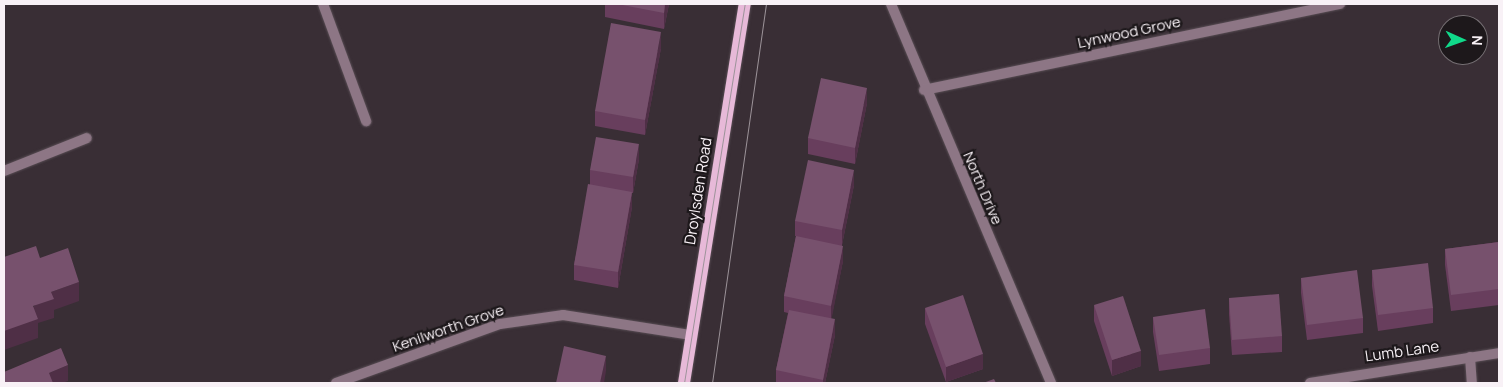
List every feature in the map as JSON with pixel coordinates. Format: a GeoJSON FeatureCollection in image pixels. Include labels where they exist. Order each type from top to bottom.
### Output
{"type":"FeatureCollection","features":[{"type":"Feature","properties":{"kind":"main road","name":"Droylsden Road"},"geometry":{"type":"LineString","coordinates":[[684,383],[746,4]]}},
{"type":"Feature","properties":{"kind":"street"},"geometry":{"type":"LineString","coordinates":[[323,4],[366,120]]}},
{"type":"Feature","properties":{"kind":"street","name":"North Drive"},"geometry":{"type":"LineString","coordinates":[[891,4],[924,90],[1051,383]]}},
{"type":"Feature","properties":{"kind":"street","name":"Lynwood Grove"},"geometry":{"type":"LineString","coordinates":[[924,90],[1340,4]]}},
{"type":"Feature","properties":{"kind":"street"},"geometry":{"type":"LineString","coordinates":[[4,171],[87,138]]}},
{"type":"Feature","properties":{"kind":"street","name":"Kenilworth Grove"},"geometry":{"type":"LineString","coordinates":[[336,383],[500,324],[563,315],[691,335]]}},
{"type":"Feature","properties":{"kind":"street","name":"Lumb Lane"},"geometry":{"type":"LineString","coordinates":[[1310,383],[1499,353]]}},
{"type":"Feature","properties":{"kind":"street"},"geometry":{"type":"LineString","coordinates":[[1470,357],[1472,383]]}},
{"type":"Feature","properties":{"kind":"building"},"geometry":{"type":"Polygon","coordinates":[[[617,4],[665,4],[664,13],[617,4]]]}},
{"type":"Feature","properties":{"kind":"building"},"geometry":{"type":"Polygon","coordinates":[[[611,23],[661,32],[645,120],[595,111],[611,23]]]}},
{"type":"Feature","properties":{"kind":"building"},"geometry":{"type":"Polygon","coordinates":[[[821,78],[867,88],[855,148],[808,138],[821,78]]]}},
{"type":"Feature","properties":{"kind":"building"},"geometry":{"type":"Polygon","coordinates":[[[596,137],[639,144],[633,177],[590,170],[596,137]]]}},
{"type":"Feature","properties":{"kind":"building"},"geometry":{"type":"Polygon","coordinates":[[[808,160],[854,170],[842,230],[795,221],[808,160]]]}},
{"type":"Feature","properties":{"kind":"building"},"geometry":{"type":"Polygon","coordinates":[[[588,184],[632,192],[618,272],[574,265],[588,184]]]}},
{"type":"Feature","properties":{"kind":"building"},"geometry":{"type":"Polygon","coordinates":[[[796,236],[843,246],[831,306],[784,296],[796,236]]]}},
{"type":"Feature","properties":{"kind":"building"},"geometry":{"type":"Polygon","coordinates":[[[1499,242],[1499,289],[1451,295],[1445,249],[1499,242]]]}},
{"type":"Feature","properties":{"kind":"building"},"geometry":{"type":"Polygon","coordinates":[[[36,246],[40,258],[68,248],[79,282],[51,292],[54,299],[33,306],[38,319],[4,331],[4,257],[36,246]]]}},
{"type":"Feature","properties":{"kind":"building"},"geometry":{"type":"Polygon","coordinates":[[[1428,263],[1433,308],[1378,315],[1372,270],[1428,263]]]}},
{"type":"Feature","properties":{"kind":"building"},"geometry":{"type":"Polygon","coordinates":[[[1357,270],[1363,318],[1307,325],[1301,278],[1357,270]]]}},
{"type":"Feature","properties":{"kind":"building"},"geometry":{"type":"Polygon","coordinates":[[[1279,294],[1282,336],[1232,340],[1229,298],[1279,294]]]}},
{"type":"Feature","properties":{"kind":"building"},"geometry":{"type":"Polygon","coordinates":[[[963,295],[983,354],[946,367],[925,308],[963,295]]]}},
{"type":"Feature","properties":{"kind":"building"},"geometry":{"type":"Polygon","coordinates":[[[1123,296],[1141,351],[1112,360],[1094,305],[1123,296]]]}},
{"type":"Feature","properties":{"kind":"building"},"geometry":{"type":"Polygon","coordinates":[[[1205,309],[1210,348],[1159,355],[1153,317],[1205,309]]]}},
{"type":"Feature","properties":{"kind":"building"},"geometry":{"type":"Polygon","coordinates":[[[789,310],[835,319],[823,380],[776,370],[789,310]]]}},
{"type":"Feature","properties":{"kind":"building"},"geometry":{"type":"Polygon","coordinates":[[[564,346],[606,356],[600,383],[556,383],[564,346]]]}},
{"type":"Feature","properties":{"kind":"building"},"geometry":{"type":"Polygon","coordinates":[[[61,348],[68,365],[49,373],[53,383],[4,383],[4,372],[61,348]]]}},
{"type":"Feature","properties":{"kind":"building"},"geometry":{"type":"Polygon","coordinates":[[[994,379],[996,383],[983,383],[994,379]]]}},
{"type":"Feature","properties":{"kind":"tram line"},"geometry":{"type":"LineString","coordinates":[[684,383],[745,4]]}},
{"type":"Feature","properties":{"kind":"tram line"},"geometry":{"type":"LineString","coordinates":[[712,383],[766,4]]}}]}
